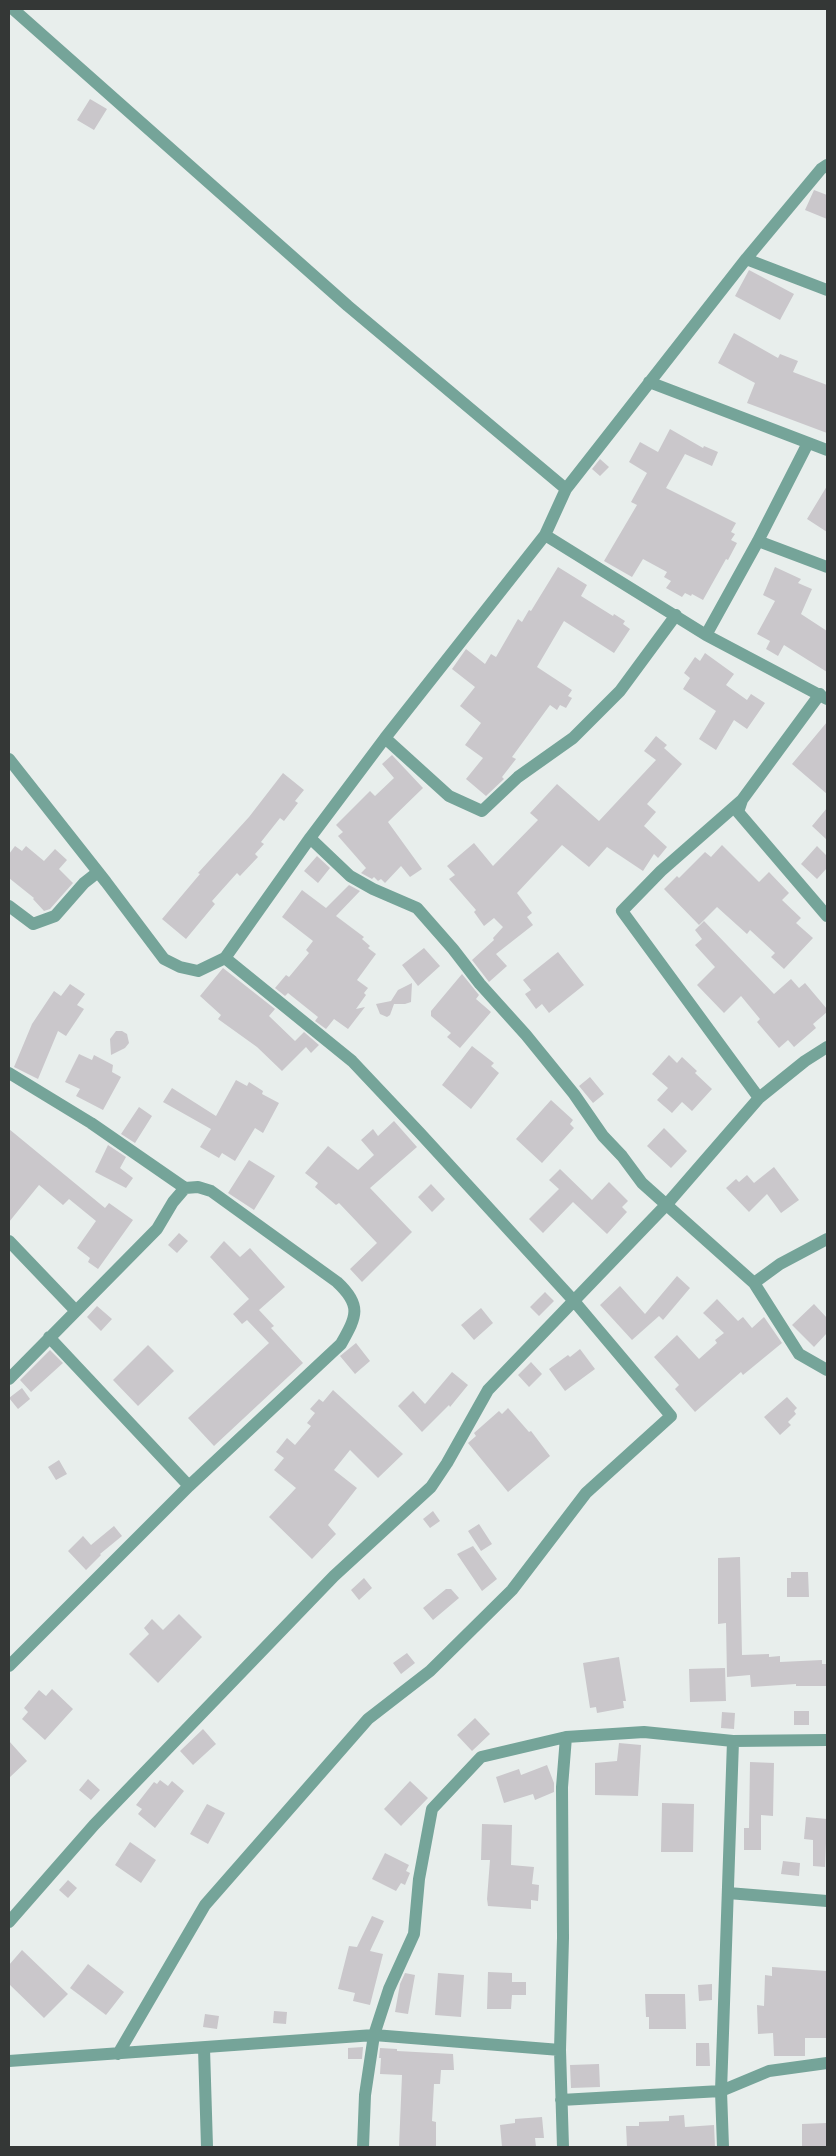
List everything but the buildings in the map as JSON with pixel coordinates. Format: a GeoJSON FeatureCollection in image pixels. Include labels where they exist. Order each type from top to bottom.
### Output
{"type":"FeatureCollection","features":[{"type":"Feature","properties":{"kind":"street"},"geometry":{"type":"LineString","coordinates":[[12,9],[348,306],[566,489]]}},
{"type":"Feature","properties":{"kind":"street"},"geometry":{"type":"LineString","coordinates":[[9,759],[164,959],[180,967],[198,971],[225,958],[310,838],[545,535],[566,489],[746,259],[821,169],[827,165]]}},
{"type":"Feature","properties":{"kind":"street"},"geometry":{"type":"LineString","coordinates":[[746,259],[827,290]]}},
{"type":"Feature","properties":{"kind":"street"},"geometry":{"type":"LineString","coordinates":[[649,382],[827,450]]}},
{"type":"Feature","properties":{"kind":"street"},"geometry":{"type":"LineString","coordinates":[[706,635],[758,541],[808,443]]}},
{"type":"Feature","properties":{"kind":"street"},"geometry":{"type":"LineString","coordinates":[[545,535],[706,635],[823,696],[742,800],[661,871],[622,911],[638,936],[698,1013],[759,1098]]}},
{"type":"Feature","properties":{"kind":"street"},"geometry":{"type":"LineString","coordinates":[[758,541],[827,567]]}},
{"type":"Feature","properties":{"kind":"street"},"geometry":{"type":"LineString","coordinates":[[386,738],[449,796],[482,811],[518,777],[573,738],[620,691],[676,615]]}},
{"type":"Feature","properties":{"kind":"street"},"geometry":{"type":"LineString","coordinates":[[742,800],[738,812],[827,916]]}},
{"type":"Feature","properties":{"kind":"street"},"geometry":{"type":"LineString","coordinates":[[310,838],[350,876],[373,889],[417,908],[454,949],[480,984],[526,1035],[574,1094],[603,1136],[622,1156],[642,1183],[754,1283],[799,1354],[827,1370]]}},
{"type":"Feature","properties":{"kind":"street"},"geometry":{"type":"LineString","coordinates":[[9,906],[33,924],[55,916],[84,883],[98,872]]}},
{"type":"Feature","properties":{"kind":"street"},"geometry":{"type":"LineString","coordinates":[[118,2054],[205,1905],[211,1898],[368,1720],[430,1671],[512,1590],[586,1493],[671,1416],[574,1301],[352,1060],[225,958]]}},
{"type":"Feature","properties":{"kind":"street"},"geometry":{"type":"LineString","coordinates":[[9,1922],[94,1825],[334,1576],[431,1487],[488,1390],[667,1204],[759,1098],[805,1061],[827,1047]]}},
{"type":"Feature","properties":{"kind":"street"},"geometry":{"type":"LineString","coordinates":[[9,1073],[91,1123],[185,1188],[198,1187],[211,1191],[337,1282],[348,1292],[356,1307],[352,1324],[340,1344],[189,1486],[9,1666]]}},
{"type":"Feature","properties":{"kind":"street"},"geometry":{"type":"LineString","coordinates":[[9,1379],[74,1310],[157,1228],[173,1202],[185,1188]]}},
{"type":"Feature","properties":{"kind":"street"},"geometry":{"type":"LineString","coordinates":[[754,1283],[780,1264],[827,1239]]}},
{"type":"Feature","properties":{"kind":"street"},"geometry":{"type":"LineString","coordinates":[[9,1241],[74,1310]]}},
{"type":"Feature","properties":{"kind":"street"},"geometry":{"type":"LineString","coordinates":[[49,1337],[189,1486]]}},
{"type":"Feature","properties":{"kind":"street"},"geometry":{"type":"LineString","coordinates":[[363,2147],[365,2095],[374,2035],[389,1989],[414,1934],[418,1880],[432,1809],[481,1757],[566,1737],[644,1732],[733,1741],[827,1740]]}},
{"type":"Feature","properties":{"kind":"street"},"geometry":{"type":"LineString","coordinates":[[563,2147],[560,2050],[563,1938],[562,1787],[566,1737]]}},
{"type":"Feature","properties":{"kind":"street"},"geometry":{"type":"LineString","coordinates":[[723,2147],[721,2091],[733,1741]]}},
{"type":"Feature","properties":{"kind":"street"},"geometry":{"type":"LineString","coordinates":[[728,1893],[827,1902]]}},
{"type":"Feature","properties":{"kind":"street"},"geometry":{"type":"LineString","coordinates":[[9,2061],[374,2035],[560,2050]]}},
{"type":"Feature","properties":{"kind":"street"},"geometry":{"type":"LineString","coordinates":[[204,2048],[207,2147]]}},
{"type":"Feature","properties":{"kind":"street"},"geometry":{"type":"LineString","coordinates":[[561,2100],[721,2091],[769,2071],[827,2064]]}}]}
